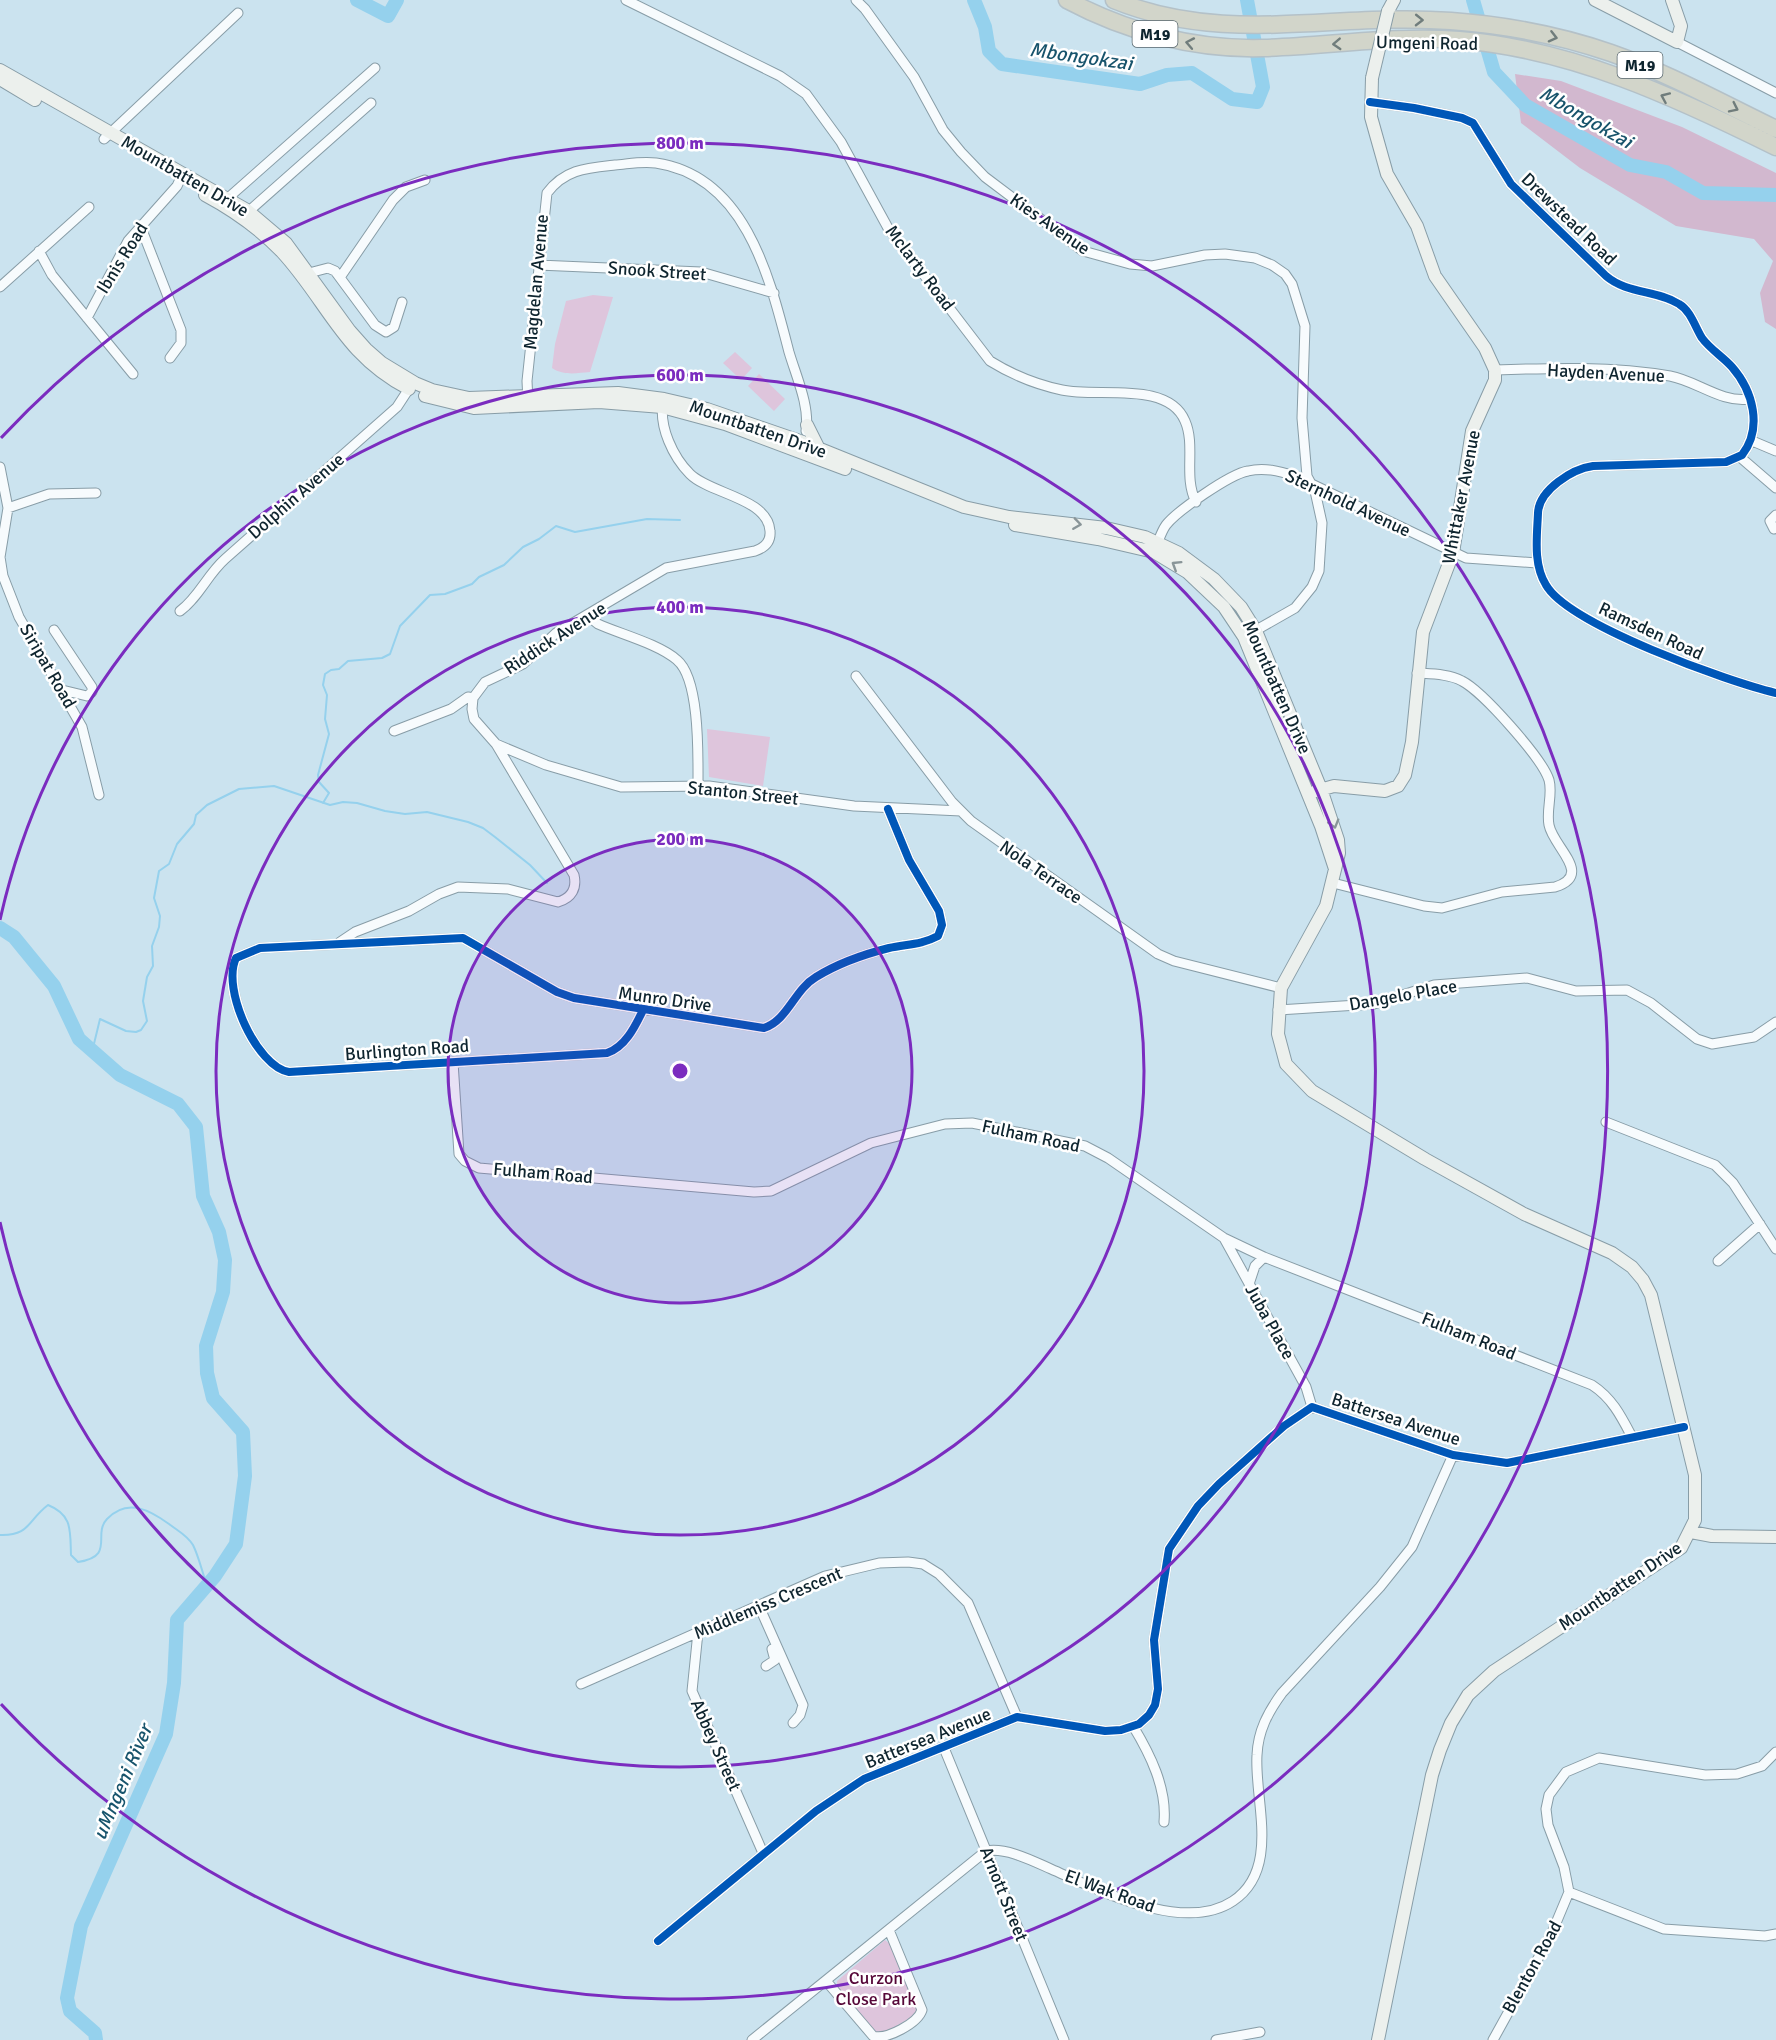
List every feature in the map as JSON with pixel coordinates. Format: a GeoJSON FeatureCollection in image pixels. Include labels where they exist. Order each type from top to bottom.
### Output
{"type":"FeatureCollection","features":[{"type":"Feature","properties":{"kind":"highway","name":"Umgeni Road"},"geometry":{"type":"LineString","coordinates":[[1067,0],[1126,26],[1171,39],[1209,46],[1256,48],[1428,39],[1503,45],[1562,57],[1609,72],[1776,147]]}},
{"type":"Feature","properties":{"kind":"highway","name":"Umgeni Road"},"geometry":{"type":"LineString","coordinates":[[1114,0],[1174,19],[1251,27],[1398,20],[1448,21],[1529,31],[1611,53],[1673,79],[1776,129]]}},
{"type":"Feature","properties":{"kind":"main road"},"geometry":{"type":"LineString","coordinates":[[1595,0],[1677,42],[1681,26],[1672,0]]}},
{"type":"Feature","properties":{"kind":"main road"},"geometry":{"type":"LineString","coordinates":[[1390,3],[1372,78],[1370,102],[1387,174],[1417,226],[1435,276],[1485,348],[1495,370]]}},
{"type":"Feature","properties":{"kind":"main road","name":"Mountbatten Drive"},"geometry":{"type":"LineString","coordinates":[[0,70],[106,135],[181,177],[228,198],[249,212],[286,243],[350,332],[366,349],[411,386]]}},
{"type":"Feature","properties":{"kind":"main road","name":"Mountbatten Drive"},"geometry":{"type":"LineString","coordinates":[[0,79],[59,108]]}},
{"type":"Feature","properties":{"kind":"main road","name":"Mountbatten Drive"},"geometry":{"type":"LineString","coordinates":[[181,177],[262,232],[284,254],[336,327],[367,362],[411,386],[469,398],[528,400],[601,392],[735,417],[928,501],[979,517],[1179,553],[1210,583],[1241,607],[1256,631],[1322,789],[1338,840],[1339,853],[1326,906],[1281,988],[1278,1034],[1286,1064],[1312,1091],[1476,1189],[1612,1253],[1632,1267],[1651,1295],[1695,1475],[1695,1520],[1681,1548],[1494,1671],[1468,1695],[1459,1709],[1440,1750],[1432,1775],[1378,2040]]}},
{"type":"Feature","properties":{"kind":"main road","name":"Whittaker Avenue"},"geometry":{"type":"LineString","coordinates":[[1309,794],[1334,786],[1385,791],[1402,781],[1412,742],[1417,673],[1425,626],[1452,553],[1469,443],[1492,390],[1495,370]]}},
{"type":"Feature","properties":{"kind":"main road"},"geometry":{"type":"LineString","coordinates":[[807,425],[819,449]]}},
{"type":"Feature","properties":{"kind":"main road","name":"Mountbatten Drive"},"geometry":{"type":"LineString","coordinates":[[801,446],[819,449],[964,507],[1009,517],[1106,528],[1156,548]]}},
{"type":"Feature","properties":{"kind":"main road","name":"Mountbatten Drive"},"geometry":{"type":"LineString","coordinates":[[1210,583],[1244,637],[1309,794],[1334,876]]}},
{"type":"Feature","properties":{"kind":"main road"},"geometry":{"type":"LineString","coordinates":[[1691,1532],[1712,1536],[1776,1537]]}},
{"type":"Feature","properties":{"kind":"main road"},"geometry":{"type":"LineString","coordinates":[[1681,1548],[1712,1536]]}},
{"type":"Feature","properties":{"kind":"street","name":"Mclarty Road"},"geometry":{"type":"LineString","coordinates":[[626,0],[780,76],[806,94],[841,142],[888,228],[990,361],[1002,369],[1063,390],[1142,394],[1156,397],[1175,406],[1186,422],[1191,491],[1196,502]]}},
{"type":"Feature","properties":{"kind":"street","name":"Kies Avenue"},"geometry":{"type":"LineString","coordinates":[[855,0],[866,9],[914,77],[944,130],[961,152],[985,177],[1083,250],[1131,264],[1152,266],[1205,255],[1225,254],[1268,262],[1285,274],[1301,307],[1305,326],[1302,418],[1309,482],[1315,491],[1322,523],[1319,571],[1312,587],[1295,608],[1244,637]]}},
{"type":"Feature","properties":{"kind":"street"},"geometry":{"type":"LineString","coordinates":[[106,135],[238,14]]}},
{"type":"Feature","properties":{"kind":"street"},"geometry":{"type":"LineString","coordinates":[[1677,42],[1776,93]]}},
{"type":"Feature","properties":{"kind":"street"},"geometry":{"type":"LineString","coordinates":[[228,198],[375,68]]}},
{"type":"Feature","properties":{"kind":"street","name":"Drewstead Road"},"geometry":{"type":"LineString","coordinates":[[1370,102],[1423,110],[1462,118],[1473,123],[1511,184],[1606,276],[1622,286],[1676,302],[1684,308],[1703,339],[1737,373],[1749,399],[1755,425],[1750,440],[1740,457]]}},
{"type":"Feature","properties":{"kind":"street"},"geometry":{"type":"LineString","coordinates":[[249,212],[371,103]]}},
{"type":"Feature","properties":{"kind":"street","name":"Magdelan Avenue"},"geometry":{"type":"LineString","coordinates":[[528,400],[545,198],[556,182],[580,169],[655,163],[693,176],[716,192],[737,214],[752,239],[774,293],[800,387],[807,425],[801,446]]}},
{"type":"Feature","properties":{"kind":"street","name":"Ibnis Road"},"geometry":{"type":"LineString","coordinates":[[87,318],[124,249],[181,177]]}},
{"type":"Feature","properties":{"kind":"street"},"geometry":{"type":"LineString","coordinates":[[342,276],[393,200],[406,187],[424,180]]}},
{"type":"Feature","properties":{"kind":"street"},"geometry":{"type":"LineString","coordinates":[[0,287],[89,207]]}},
{"type":"Feature","properties":{"kind":"street"},"geometry":{"type":"LineString","coordinates":[[141,225],[181,330],[181,344],[170,358]]}},
{"type":"Feature","properties":{"kind":"street","name":"Ibnis Road"},"geometry":{"type":"LineString","coordinates":[[39,251],[52,275],[134,374]]}},
{"type":"Feature","properties":{"kind":"street","name":"Snook Street"},"geometry":{"type":"LineString","coordinates":[[538,265],[701,272],[774,293]]}},
{"type":"Feature","properties":{"kind":"street"},"geometry":{"type":"LineString","coordinates":[[309,273],[328,268],[342,276],[356,300],[381,330],[386,332],[394,327],[402,302]]}},
{"type":"Feature","properties":{"kind":"street","name":"Hayden Avenue"},"geometry":{"type":"LineString","coordinates":[[1495,370],[1580,369],[1652,374],[1680,378],[1735,400],[1749,399]]}},
{"type":"Feature","properties":{"kind":"street","name":"Dolphin Avenue"},"geometry":{"type":"LineString","coordinates":[[180,610],[194,601],[212,571],[397,407],[411,386]]}},
{"type":"Feature","properties":{"kind":"street","name":"Riddick Avenue"},"geometry":{"type":"LineString","coordinates":[[473,698],[485,682],[523,664],[556,633],[666,568],[755,551],[762,548],[770,539],[770,528],[761,514],[738,497],[702,484],[690,474],[666,435],[662,422],[663,403]]}},
{"type":"Feature","properties":{"kind":"street"},"geometry":{"type":"LineString","coordinates":[[1750,440],[1776,451]]}},
{"type":"Feature","properties":{"kind":"street"},"geometry":{"type":"LineString","coordinates":[[1537,563],[1538,510],[1541,500],[1572,472],[1593,466],[1726,462],[1740,457],[1776,488]]}},
{"type":"Feature","properties":{"kind":"street","name":"Siripat Road"},"geometry":{"type":"LineString","coordinates":[[0,466],[8,508],[0,557],[3,576],[19,616],[82,728],[99,795]]}},
{"type":"Feature","properties":{"kind":"street","name":"Sternhold Avenue"},"geometry":{"type":"LineString","coordinates":[[1156,548],[1169,522],[1226,480],[1249,471],[1279,471],[1309,482],[1452,553],[1482,561],[1537,563]]}},
{"type":"Feature","properties":{"kind":"street"},"geometry":{"type":"LineString","coordinates":[[8,508],[49,494],[96,494]]}},
{"type":"Feature","properties":{"kind":"street"},"geometry":{"type":"LineString","coordinates":[[1774,529],[1770,521],[1776,514]]}},
{"type":"Feature","properties":{"kind":"street","name":"Ramsden Road"},"geometry":{"type":"LineString","coordinates":[[1537,563],[1552,594],[1582,616],[1698,670],[1776,693]]}},
{"type":"Feature","properties":{"kind":"street"},"geometry":{"type":"LineString","coordinates":[[588,616],[598,624],[670,655],[682,664],[698,725],[698,785]]}},
{"type":"Feature","properties":{"kind":"street"},"geometry":{"type":"LineString","coordinates":[[54,630],[92,687],[87,696],[58,689]]}},
{"type":"Feature","properties":{"kind":"street"},"geometry":{"type":"LineString","coordinates":[[1334,876],[1424,906],[1442,908],[1502,892],[1555,887],[1564,884],[1571,877],[1573,867],[1549,826],[1549,778],[1534,755],[1464,682],[1442,675],[1417,673]]}},
{"type":"Feature","properties":{"kind":"street","name":"Nola Terrace"},"geometry":{"type":"LineString","coordinates":[[856,676],[962,811],[985,832],[1158,954],[1174,961],[1281,988]]}},
{"type":"Feature","properties":{"kind":"street"},"geometry":{"type":"LineString","coordinates":[[340,942],[355,933],[409,911],[439,894],[459,887],[508,889],[558,902],[569,897],[576,884],[574,875],[496,744],[474,718],[473,698],[468,697],[436,716],[394,731]]}},
{"type":"Feature","properties":{"kind":"street","name":"Stanton Street"},"geometry":{"type":"LineString","coordinates":[[496,744],[546,765],[621,787],[698,785],[888,809],[962,811]]}},
{"type":"Feature","properties":{"kind":"street","name":"Munro Drive"},"geometry":{"type":"LineString","coordinates":[[236,958],[260,948],[340,942],[463,938],[556,992],[595,1003],[764,1028],[774,1025],[799,991],[814,978],[889,948],[924,944],[938,936],[942,925],[939,911],[909,860],[888,809]]}},
{"type":"Feature","properties":{"kind":"street","name":"Burlington Road"},"geometry":{"type":"LineString","coordinates":[[236,958],[232,967],[231,980],[240,1016],[270,1063],[278,1070],[289,1072],[607,1053],[621,1045],[637,1024],[643,1010]]}},
{"type":"Feature","properties":{"kind":"street","name":"Dangelo Place"},"geometry":{"type":"LineString","coordinates":[[1278,1010],[1374,1004],[1434,985],[1527,978],[1576,992],[1627,990],[1651,1003],[1697,1039],[1712,1044],[1736,1042],[1754,1037],[1776,1022]]}},
{"type":"Feature","properties":{"kind":"street","name":"Fulham Road"},"geometry":{"type":"LineString","coordinates":[[453,1062],[459,1154],[465,1161],[479,1168],[754,1192],[771,1191],[871,1143],[945,1124],[972,1123],[1086,1146],[1108,1158],[1224,1238],[1264,1257],[1592,1385],[1605,1393],[1613,1403],[1632,1437]]}},
{"type":"Feature","properties":{"kind":"street"},"geometry":{"type":"LineString","coordinates":[[1605,1122],[1715,1165],[1733,1183],[1776,1249]]}},
{"type":"Feature","properties":{"kind":"street"},"geometry":{"type":"LineString","coordinates":[[1718,1261],[1760,1224]]}},
{"type":"Feature","properties":{"kind":"street","name":"Juba Place"},"geometry":{"type":"LineString","coordinates":[[1224,1238],[1306,1387],[1312,1407]]}},
{"type":"Feature","properties":{"kind":"street"},"geometry":{"type":"LineString","coordinates":[[1249,1284],[1255,1266],[1264,1257]]}},
{"type":"Feature","properties":{"kind":"street","name":"Battersea Avenue"},"geometry":{"type":"LineString","coordinates":[[658,1941],[816,1810],[864,1779],[1017,1718],[1087,1731],[1122,1730],[1149,1716],[1155,1705],[1158,1689],[1154,1640],[1169,1550],[1198,1506],[1219,1484],[1284,1425],[1312,1407],[1453,1455],[1507,1463],[1597,1447],[1632,1437],[1684,1427]]}},
{"type":"Feature","properties":{"kind":"street","name":"El Wak Road"},"geometry":{"type":"LineString","coordinates":[[986,1851],[993,1850],[1029,1860],[1149,1908],[1188,1913],[1214,1910],[1233,1901],[1255,1875],[1261,1850],[1262,1812],[1256,1756],[1260,1733],[1269,1712],[1299,1674],[1380,1587],[1412,1547],[1453,1455]]}},
{"type":"Feature","properties":{"kind":"street","name":"Middlemiss Crescent"},"geometry":{"type":"LineString","coordinates":[[581,1684],[825,1576],[879,1563],[923,1564],[939,1574],[968,1603],[1017,1718]]}},
{"type":"Feature","properties":{"kind":"street"},"geometry":{"type":"LineString","coordinates":[[756,1607],[776,1656],[775,1660],[766,1666]]}},
{"type":"Feature","properties":{"kind":"street"},"geometry":{"type":"LineString","coordinates":[[756,1607],[803,1705],[800,1715],[793,1723]]}},
{"type":"Feature","properties":{"kind":"street","name":"Abbey Street"},"geometry":{"type":"LineString","coordinates":[[698,1632],[692,1691],[764,1852]]}},
{"type":"Feature","properties":{"kind":"street"},"geometry":{"type":"LineString","coordinates":[[1133,1726],[1155,1769],[1164,1805],[1164,1822]]}},
{"type":"Feature","properties":{"kind":"street","name":"Arnott Street"},"geometry":{"type":"LineString","coordinates":[[944,1748],[1064,2040]]}},
{"type":"Feature","properties":{"kind":"street"},"geometry":{"type":"LineString","coordinates":[[1776,1752],[1762,1766],[1737,1774],[1705,1775],[1599,1758],[1566,1772],[1548,1795],[1546,1809],[1548,1825],[1564,1867],[1569,1892],[1664,1929],[1746,1935],[1776,1934]]}},
{"type":"Feature","properties":{"kind":"street"},"geometry":{"type":"LineString","coordinates":[[752,2040],[827,1982],[986,1851]]}},
{"type":"Feature","properties":{"kind":"street","name":"Blenton Road"},"geometry":{"type":"LineString","coordinates":[[1493,2040],[1551,1935],[1569,1892]]}},
{"type":"Feature","properties":{"kind":"street"},"geometry":{"type":"LineString","coordinates":[[827,1982],[873,2036],[885,2036],[917,2020],[922,2010],[889,1930]]}},
{"type":"Feature","properties":{"kind":"street"},"geometry":{"type":"LineString","coordinates":[[1216,2040],[1260,2032]]}},
{"type":"Feature","properties":{"kind":"green space"},"geometry":{"type":"Polygon","coordinates":[[[593,295],[613,297],[590,372],[557,371],[552,368],[555,344],[566,301],[593,295]]]}},
{"type":"Feature","properties":{"kind":"green space"},"geometry":{"type":"Polygon","coordinates":[[[735,352],[752,368],[741,380],[723,363],[735,352]]]}},
{"type":"Feature","properties":{"kind":"green space"},"geometry":{"type":"Polygon","coordinates":[[[759,374],[785,399],[774,411],[748,386],[759,374]]]}},
{"type":"Feature","properties":{"kind":"green space"},"geometry":{"type":"Polygon","coordinates":[[[707,729],[770,737],[763,786],[709,777],[707,729]]]}},
{"type":"Feature","properties":{"kind":"green space","name":"Curzon Close Park"},"geometry":{"type":"Polygon","coordinates":[[[885,1940],[890,1944],[918,2009],[915,2015],[881,2035],[872,2033],[837,1990],[837,1981],[885,1940]]]}},
{"type":"Feature","properties":{"kind":"shaded area"},"geometry":{"type":"Polygon","coordinates":[[[1515,74],[1561,81],[1682,127],[1776,173],[1776,329],[1765,322],[1760,293],[1773,261],[1754,239],[1676,226],[1580,168],[1521,123],[1515,74]]]}},
{"type":"Feature","properties":{"kind":"waterway","name":"Mbongokzai"},"geometry":{"type":"LineString","coordinates":[[357,0],[388,16],[397,0]]}},
{"type":"Feature","properties":{"kind":"waterway","name":"Mbongokzai"},"geometry":{"type":"LineString","coordinates":[[974,0],[985,27],[989,51],[1002,64],[1140,84],[1167,75],[1192,73],[1232,99],[1257,102],[1263,87],[1247,0]]}},
{"type":"Feature","properties":{"kind":"waterway","name":"Mbongokzai"},"geometry":{"type":"LineString","coordinates":[[1473,0],[1494,72],[1525,105],[1630,165],[1666,172],[1703,193],[1776,195]]}},
{"type":"Feature","properties":{"kind":"waterway"},"geometry":{"type":"LineString","coordinates":[[323,803],[329,793],[319,782],[318,775],[329,734],[325,719],[327,695],[323,685],[325,674],[339,669],[348,661],[382,658],[390,654],[400,626],[430,595],[445,594],[472,584],[479,577],[504,565],[523,547],[539,539],[556,526],[575,532],[647,519],[680,520]]}},
{"type":"Feature","properties":{"kind":"waterway"},"geometry":{"type":"LineString","coordinates":[[92,1052],[100,1019],[126,1031],[136,1032],[141,1030],[147,1021],[143,1001],[147,977],[153,966],[152,946],[159,927],[160,916],[154,898],[159,871],[169,864],[177,844],[194,824],[196,815],[207,805],[239,789],[274,786],[330,805],[343,802],[357,803],[385,811],[405,814],[427,812],[468,822],[483,828],[495,837],[530,865],[547,883]]}},
{"type":"Feature","properties":{"kind":"waterway","name":"uMngeni River"},"geometry":{"type":"LineString","coordinates":[[0,928],[14,937],[54,986],[79,1039],[120,1075],[178,1104],[196,1127],[203,1196],[219,1232],[225,1260],[223,1292],[206,1346],[207,1373],[213,1398],[243,1432],[245,1476],[236,1544],[215,1576],[177,1620],[174,1683],[166,1734],[81,1926],[67,1998],[70,2011],[95,2033],[96,2040]]}},
{"type":"Feature","properties":{"kind":"waterway"},"geometry":{"type":"LineString","coordinates":[[0,1535],[10,1535],[23,1530],[48,1505],[66,1519],[70,1531],[71,1555],[78,1562],[90,1559],[100,1550],[101,1532],[107,1519],[123,1509],[139,1508],[162,1519],[188,1538],[193,1545],[207,1585]]}},
{"type":"Feature","properties":{"kind":"cycle path"},"geometry":{"type":"LineString","coordinates":[[1370,102],[1414,108],[1462,118],[1473,123],[1511,184],[1606,276],[1623,286],[1661,296],[1683,307],[1705,342],[1728,363],[1739,377],[1750,398],[1754,422],[1752,433],[1742,455],[1726,462],[1593,466],[1576,471],[1550,489],[1540,504],[1537,559],[1546,585],[1561,601],[1585,617],[1616,634],[1689,665],[1776,693]]}},
{"type":"Feature","properties":{"kind":"cycle path"},"geometry":{"type":"LineString","coordinates":[[643,1010],[624,1041],[607,1053],[289,1072],[277,1067],[254,1042],[238,1006],[233,988],[233,972],[236,958],[260,948],[463,938],[557,992],[574,998],[764,1028],[779,1018],[802,989],[824,972],[870,953],[920,943],[938,936],[942,925],[939,911],[909,860],[888,809]]}},
{"type":"Feature","properties":{"kind":"cycle path"},"geometry":{"type":"LineString","coordinates":[[658,1941],[816,1811],[864,1779],[1017,1717],[1105,1731],[1121,1730],[1139,1724],[1149,1715],[1155,1705],[1158,1689],[1154,1640],[1169,1549],[1198,1506],[1219,1484],[1284,1426],[1312,1407],[1453,1455],[1507,1463],[1684,1427]]}}]}
